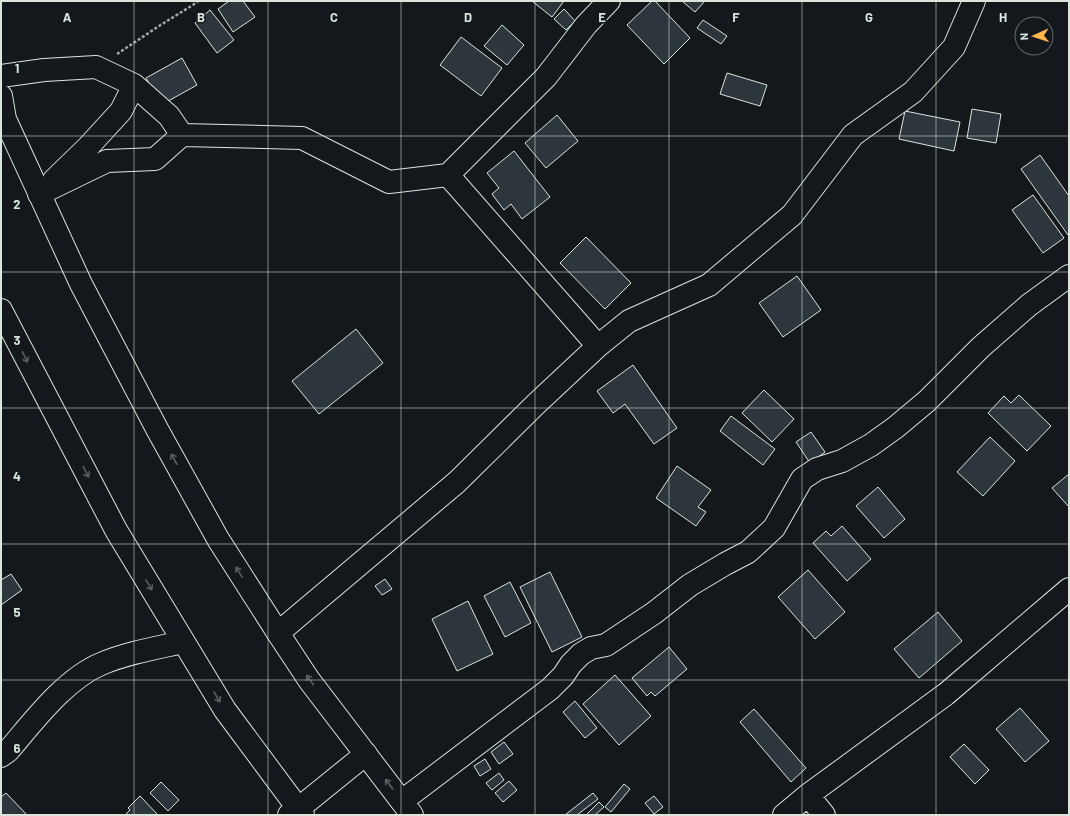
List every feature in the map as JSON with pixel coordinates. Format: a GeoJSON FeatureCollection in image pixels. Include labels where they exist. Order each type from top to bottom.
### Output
{"type":"FeatureCollection","features":[{"type":"Feature","properties":{"kind":"main road"},"geometry":{"type":"LineString","coordinates":[[39,194],[107,161],[155,159],[182,135],[302,138],[389,182],[448,175],[546,77],[586,26],[609,1]]}},
{"type":"Feature","properties":{"kind":"main road"},"geometry":{"type":"LineString","coordinates":[[278,633],[457,482],[536,404],[598,346],[629,321],[709,285],[792,215],[853,135],[913,92],[954,47],[974,1]]}},
{"type":"Feature","properties":{"kind":"main road"},"geometry":{"type":"LineString","coordinates":[[1,76],[44,70],[96,67],[134,85],[169,116],[182,135]]}},
{"type":"Feature","properties":{"kind":"main road"},"geometry":{"type":"LineString","coordinates":[[39,194],[88,147],[121,111],[134,85]]}},
{"type":"Feature","properties":{"kind":"main road"},"geometry":{"type":"LineString","coordinates":[[1,96],[5,119],[81,284],[157,429],[218,539],[309,680],[407,808],[550,689],[581,654],[591,648],[606,645],[654,613],[690,585],[748,552],[774,528],[802,479],[817,469],[842,461],[871,445],[896,427],[927,401],[948,378],[1028,305],[1069,276]]}},
{"type":"Feature","properties":{"kind":"main road"},"geometry":{"type":"LineString","coordinates":[[448,175],[598,346]]}},
{"type":"Feature","properties":{"kind":"main road"},"geometry":{"type":"LineString","coordinates":[[1,310],[116,530],[225,710],[297,813],[366,754]]}},
{"type":"Feature","properties":{"kind":"main road"},"geometry":{"type":"LineString","coordinates":[[784,815],[808,795],[946,694],[1069,589]]}},
{"type":"Feature","properties":{"kind":"main road"},"geometry":{"type":"LineString","coordinates":[[1,756],[8,751],[67,685],[100,664],[128,654],[183,642]]}},
{"type":"Feature","properties":{"kind":"main road"},"geometry":{"type":"LineString","coordinates":[[808,795],[824,815]]}},
{"type":"Feature","properties":{"kind":"path"},"geometry":{"type":"LineString","coordinates":[[96,67],[196,4],[198,1]]}},
{"type":"Feature","properties":{"kind":"building"},"geometry":{"type":"Polygon","coordinates":[[[229,1],[243,1],[255,17],[233,32],[218,9],[229,1]]]}},
{"type":"Feature","properties":{"kind":"building"},"geometry":{"type":"Polygon","coordinates":[[[532,1],[564,1],[552,17],[532,1]]]}},
{"type":"Feature","properties":{"kind":"building"},"geometry":{"type":"Polygon","coordinates":[[[652,1],[655,1],[690,38],[664,64],[627,25],[652,1]]]}},
{"type":"Feature","properties":{"kind":"building"},"geometry":{"type":"Polygon","coordinates":[[[682,1],[705,1],[695,12],[682,1]]]}},
{"type":"Feature","properties":{"kind":"building"},"geometry":{"type":"Polygon","coordinates":[[[564,9],[575,21],[566,30],[554,19],[564,9]]]}},
{"type":"Feature","properties":{"kind":"building"},"geometry":{"type":"Polygon","coordinates":[[[210,10],[234,40],[217,53],[195,23],[210,10]]]}},
{"type":"Feature","properties":{"kind":"building"},"geometry":{"type":"Polygon","coordinates":[[[703,20],[727,36],[721,44],[697,28],[703,20]]]}},
{"type":"Feature","properties":{"kind":"building"},"geometry":{"type":"Polygon","coordinates":[[[502,25],[524,45],[507,65],[484,46],[502,25]]]}},
{"type":"Feature","properties":{"kind":"building"},"geometry":{"type":"Polygon","coordinates":[[[461,37],[502,68],[481,96],[440,65],[461,37]]]}},
{"type":"Feature","properties":{"kind":"building"},"geometry":{"type":"Polygon","coordinates":[[[182,58],[197,85],[161,105],[146,78],[182,58]]]}},
{"type":"Feature","properties":{"kind":"building"},"geometry":{"type":"Polygon","coordinates":[[[727,73],[767,85],[760,106],[720,94],[727,73]]]}},
{"type":"Feature","properties":{"kind":"building"},"geometry":{"type":"Polygon","coordinates":[[[972,109],[1001,114],[996,143],[967,138],[972,109]]]}},
{"type":"Feature","properties":{"kind":"building"},"geometry":{"type":"Polygon","coordinates":[[[905,111],[960,122],[954,151],[899,139],[905,111]]]}},
{"type":"Feature","properties":{"kind":"building"},"geometry":{"type":"Polygon","coordinates":[[[557,115],[578,141],[546,168],[525,143],[557,115]]]}},
{"type":"Feature","properties":{"kind":"building"},"geometry":{"type":"Polygon","coordinates":[[[514,151],[550,197],[522,219],[511,204],[504,210],[492,194],[499,188],[487,173],[514,151]]]}},
{"type":"Feature","properties":{"kind":"building"},"geometry":{"type":"Polygon","coordinates":[[[1040,155],[1069,196],[1068,235],[1021,169],[1040,155]]]}},
{"type":"Feature","properties":{"kind":"building"},"geometry":{"type":"Polygon","coordinates":[[[1033,195],[1064,238],[1043,253],[1012,210],[1033,195]]]}},
{"type":"Feature","properties":{"kind":"building"},"geometry":{"type":"Polygon","coordinates":[[[586,237],[631,283],[605,309],[560,263],[586,237]]]}},
{"type":"Feature","properties":{"kind":"building"},"geometry":{"type":"Polygon","coordinates":[[[797,276],[821,310],[783,337],[759,303],[797,276]]]}},
{"type":"Feature","properties":{"kind":"building"},"geometry":{"type":"Polygon","coordinates":[[[356,329],[383,363],[319,414],[292,381],[356,329]]]}},
{"type":"Feature","properties":{"kind":"building"},"geometry":{"type":"Polygon","coordinates":[[[633,365],[677,428],[654,444],[625,404],[613,413],[597,391],[633,365]]]}},
{"type":"Feature","properties":{"kind":"building"},"geometry":{"type":"Polygon","coordinates":[[[764,390],[794,419],[772,442],[742,413],[764,390]]]}},
{"type":"Feature","properties":{"kind":"building"},"geometry":{"type":"Polygon","coordinates":[[[1019,395],[1051,426],[1027,451],[988,413],[1004,396],[1011,403],[1019,395]]]}},
{"type":"Feature","properties":{"kind":"building"},"geometry":{"type":"Polygon","coordinates":[[[731,416],[775,449],[763,465],[720,431],[731,416]]]}},
{"type":"Feature","properties":{"kind":"building"},"geometry":{"type":"Polygon","coordinates":[[[811,432],[825,452],[810,463],[796,442],[811,432]]]}},
{"type":"Feature","properties":{"kind":"building"},"geometry":{"type":"Polygon","coordinates":[[[990,437],[1015,461],[983,496],[957,472],[990,437]]]}},
{"type":"Feature","properties":{"kind":"building"},"geometry":{"type":"Polygon","coordinates":[[[677,466],[711,490],[698,507],[706,512],[696,526],[656,498],[677,466]]]}},
{"type":"Feature","properties":{"kind":"building"},"geometry":{"type":"Polygon","coordinates":[[[1069,474],[1069,507],[1052,488],[1069,474]]]}},
{"type":"Feature","properties":{"kind":"building"},"geometry":{"type":"Polygon","coordinates":[[[878,487],[905,519],[884,538],[856,506],[878,487]]]}},
{"type":"Feature","properties":{"kind":"building"},"geometry":{"type":"Polygon","coordinates":[[[842,526],[871,559],[847,581],[813,543],[826,531],[831,536],[842,526]]]}},
{"type":"Feature","properties":{"kind":"building"},"geometry":{"type":"Polygon","coordinates":[[[808,570],[845,612],[815,639],[778,597],[808,570]]]}},
{"type":"Feature","properties":{"kind":"building"},"geometry":{"type":"Polygon","coordinates":[[[550,572],[582,637],[552,652],[520,587],[550,572]]]}},
{"type":"Feature","properties":{"kind":"building"},"geometry":{"type":"Polygon","coordinates":[[[11,574],[22,590],[1,605],[1,580],[11,574]]]}},
{"type":"Feature","properties":{"kind":"building"},"geometry":{"type":"Polygon","coordinates":[[[385,579],[392,589],[382,595],[375,586],[385,579]]]}},
{"type":"Feature","properties":{"kind":"building"},"geometry":{"type":"Polygon","coordinates":[[[510,582],[531,623],[505,637],[484,596],[510,582]]]}},
{"type":"Feature","properties":{"kind":"building"},"geometry":{"type":"Polygon","coordinates":[[[468,601],[493,654],[457,671],[432,619],[468,601]]]}},
{"type":"Feature","properties":{"kind":"building"},"geometry":{"type":"Polygon","coordinates":[[[938,612],[962,641],[919,678],[894,649],[938,612]]]}},
{"type":"Feature","properties":{"kind":"building"},"geometry":{"type":"Polygon","coordinates":[[[669,647],[687,669],[655,696],[651,692],[647,696],[632,678],[669,647]]]}},
{"type":"Feature","properties":{"kind":"building"},"geometry":{"type":"Polygon","coordinates":[[[615,675],[651,716],[619,745],[583,704],[615,675]]]}},
{"type":"Feature","properties":{"kind":"building"},"geometry":{"type":"Polygon","coordinates":[[[575,701],[597,728],[585,738],[563,712],[575,701]]]}},
{"type":"Feature","properties":{"kind":"building"},"geometry":{"type":"Polygon","coordinates":[[[1020,708],[1049,741],[1025,762],[996,729],[1020,708]]]}},
{"type":"Feature","properties":{"kind":"building"},"geometry":{"type":"Polygon","coordinates":[[[754,709],[806,768],[791,782],[740,722],[754,709]]]}},
{"type":"Feature","properties":{"kind":"building"},"geometry":{"type":"Polygon","coordinates":[[[504,742],[513,754],[499,764],[491,752],[504,742]]]}},
{"type":"Feature","properties":{"kind":"building"},"geometry":{"type":"Polygon","coordinates":[[[964,744],[989,770],[975,784],[950,757],[964,744]]]}},
{"type":"Feature","properties":{"kind":"building"},"geometry":{"type":"Polygon","coordinates":[[[485,759],[491,769],[480,776],[474,766],[485,759]]]}},
{"type":"Feature","properties":{"kind":"building"},"geometry":{"type":"Polygon","coordinates":[[[499,773],[504,780],[492,790],[486,783],[499,773]]]}},
{"type":"Feature","properties":{"kind":"building"},"geometry":{"type":"Polygon","coordinates":[[[509,781],[517,790],[503,802],[495,793],[509,781]]]}},
{"type":"Feature","properties":{"kind":"building"},"geometry":{"type":"Polygon","coordinates":[[[161,782],[179,800],[168,811],[150,793],[161,782]]]}},
{"type":"Feature","properties":{"kind":"building"},"geometry":{"type":"Polygon","coordinates":[[[624,784],[630,789],[611,812],[605,807],[624,784]]]}},
{"type":"Feature","properties":{"kind":"building"},"geometry":{"type":"Polygon","coordinates":[[[6,793],[27,815],[1,815],[1,797],[6,793]]]}},
{"type":"Feature","properties":{"kind":"building"},"geometry":{"type":"Polygon","coordinates":[[[593,793],[598,799],[577,815],[565,815],[593,793]]]}},
{"type":"Feature","properties":{"kind":"building"},"geometry":{"type":"Polygon","coordinates":[[[140,796],[158,815],[125,815],[130,810],[128,808],[140,796]]]}},
{"type":"Feature","properties":{"kind":"building"},"geometry":{"type":"Polygon","coordinates":[[[654,796],[663,807],[654,814],[645,803],[654,796]]]}},
{"type":"Feature","properties":{"kind":"building"},"geometry":{"type":"Polygon","coordinates":[[[599,802],[604,807],[595,815],[586,815],[599,802]]]}}]}
